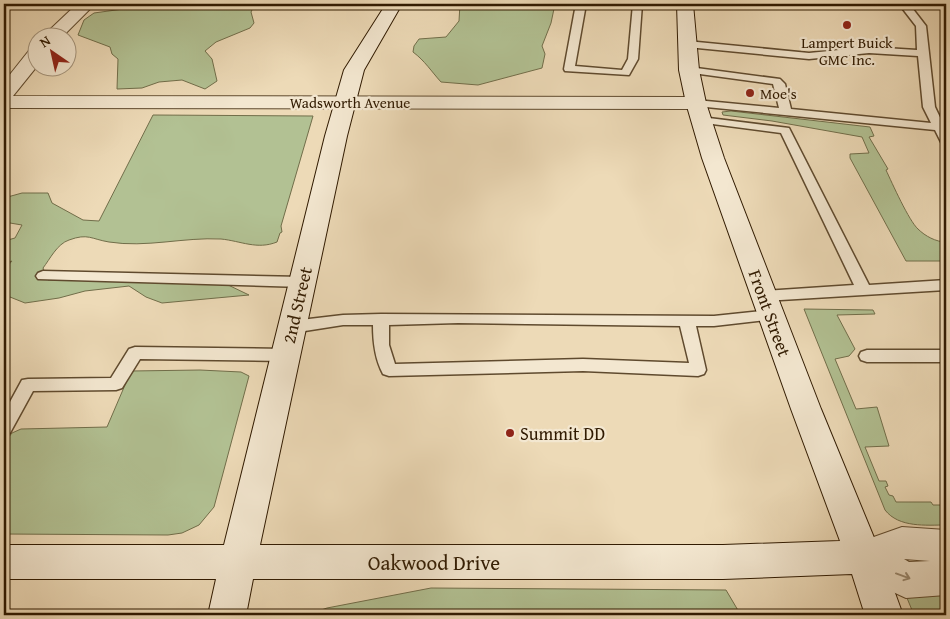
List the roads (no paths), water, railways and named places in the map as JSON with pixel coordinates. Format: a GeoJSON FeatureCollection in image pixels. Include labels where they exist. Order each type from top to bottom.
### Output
{"type":"FeatureCollection","features":[{"type":"Feature","properties":{"kind":"main road"},"geometry":{"type":"LineString","coordinates":[[61,28],[87,4]]}},
{"type":"Feature","properties":{"kind":"main road","name":"2nd Street"},"geometry":{"type":"LineString","coordinates":[[227,615],[257,472],[354,70],[394,4]]}},
{"type":"Feature","properties":{"kind":"main road","name":"Front Street"},"geometry":{"type":"LineString","coordinates":[[686,4],[688,70],[698,112],[767,306],[864,557],[884,615]]}},
{"type":"Feature","properties":{"kind":"main road"},"geometry":{"type":"LineString","coordinates":[[4,94],[28,64]]}},
{"type":"Feature","properties":{"kind":"main road","name":"Wadsworth Avenue"},"geometry":{"type":"LineString","coordinates":[[4,102],[346,102],[698,112]]}},
{"type":"Feature","properties":{"kind":"main road"},"geometry":{"type":"LineString","coordinates":[[864,557],[902,543],[946,546]]}},
{"type":"Feature","properties":{"kind":"main road"},"geometry":{"type":"LineString","coordinates":[[864,557],[906,580],[946,578]]}},
{"type":"Feature","properties":{"kind":"main road","name":"Oakwood Drive"},"geometry":{"type":"LineString","coordinates":[[4,562],[723,562],[864,557]]}},
{"type":"Feature","properties":{"kind":"lane"},"geometry":{"type":"LineString","coordinates":[[581,4],[569,69],[624,73],[632,59],[638,4]]}},
{"type":"Feature","properties":{"kind":"lane"},"geometry":{"type":"LineString","coordinates":[[904,4],[921,26],[922,53],[929,107],[946,141]]}},
{"type":"Feature","properties":{"kind":"lane"},"geometry":{"type":"LineString","coordinates":[[687,44],[808,56],[869,50],[922,53]]}},
{"type":"Feature","properties":{"kind":"lane"},"geometry":{"type":"LineString","coordinates":[[688,70],[776,81],[780,84],[786,113]]}},
{"type":"Feature","properties":{"kind":"lane"},"geometry":{"type":"LineString","coordinates":[[698,112],[786,113],[939,127]]}},
{"type":"Feature","properties":{"kind":"lane"},"geometry":{"type":"LineString","coordinates":[[698,112],[785,130],[864,290]]}},
{"type":"Feature","properties":{"kind":"lane"},"geometry":{"type":"LineString","coordinates":[[44,276],[302,282]]}},
{"type":"Feature","properties":{"kind":"lane"},"geometry":{"type":"LineString","coordinates":[[292,327],[343,320],[381,319],[714,321],[767,306],[864,290],[946,285]]}},
{"type":"Feature","properties":{"kind":"lane"},"geometry":{"type":"LineString","coordinates":[[381,319],[381,345],[389,370],[583,365],[698,370],[688,321]]}},
{"type":"Feature","properties":{"kind":"lane"},"geometry":{"type":"LineString","coordinates":[[4,428],[28,385],[116,384],[134,353],[285,355]]}},
{"type":"Feature","properties":{"kind":"lane"},"geometry":{"type":"LineString","coordinates":[[867,356],[946,356]]}},
{"type":"Feature","properties":{"kind":"place","name":"Lampert Buick GMC Inc."},"geometry":{"type":"Point","coordinates":[847,25]}},
{"type":"Feature","properties":{"kind":"place","name":"Moe's"},"geometry":{"type":"Point","coordinates":[750,93]}},
{"type":"Feature","properties":{"kind":"place","name":"Summit DD"},"geometry":{"type":"Point","coordinates":[510,433]}}]}
